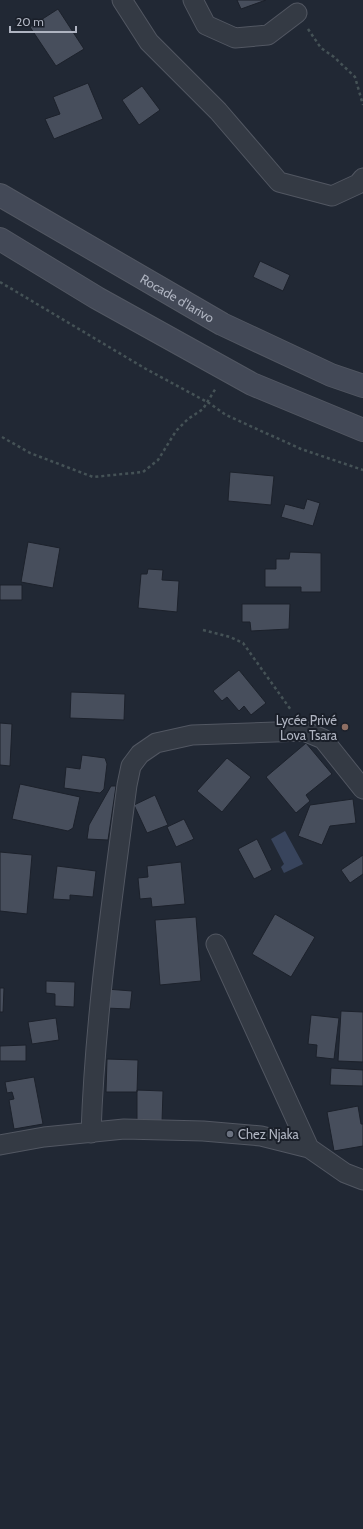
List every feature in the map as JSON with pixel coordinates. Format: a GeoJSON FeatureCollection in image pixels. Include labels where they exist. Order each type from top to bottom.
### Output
{"type":"FeatureCollection","features":[{"type":"Feature","properties":{"kind":"main road","name":"Rocade d'Iarivo"},"geometry":{"type":"LineString","coordinates":[[0,195],[222,324],[331,375],[363,386]]}},
{"type":"Feature","properties":{"kind":"main road"},"geometry":{"type":"LineString","coordinates":[[0,239],[97,298],[252,384],[363,430]]}},
{"type":"Feature","properties":{"kind":"street"},"geometry":{"type":"LineString","coordinates":[[122,0],[149,42],[218,112],[279,182],[332,196],[358,184],[363,178]]}},
{"type":"Feature","properties":{"kind":"street"},"geometry":{"type":"LineString","coordinates":[[193,0],[206,25],[236,38],[268,35],[297,13]]}},
{"type":"Feature","properties":{"kind":"street"},"geometry":{"type":"LineString","coordinates":[[90,1133],[97,1016],[131,766],[140,754],[156,744],[192,736],[304,731],[323,740],[363,789]]}},
{"type":"Feature","properties":{"kind":"street"},"geometry":{"type":"LineString","coordinates":[[216,944],[309,1148]]}},
{"type":"Feature","properties":{"kind":"street"},"geometry":{"type":"LineString","coordinates":[[0,1145],[44,1137],[124,1129],[203,1131],[261,1136],[309,1148],[345,1173],[363,1180]]}},
{"type":"Feature","properties":{"kind":"path"},"geometry":{"type":"LineString","coordinates":[[297,13],[321,48],[334,57],[355,77],[363,106]]}},
{"type":"Feature","properties":{"kind":"path"},"geometry":{"type":"LineString","coordinates":[[0,282],[146,369],[209,403],[226,415],[301,449],[363,470]]}},
{"type":"Feature","properties":{"kind":"path"},"geometry":{"type":"LineString","coordinates":[[2,437],[30,454],[93,477],[143,472],[158,460],[176,431],[188,419],[203,410],[209,403],[219,383]]}},
{"type":"Feature","properties":{"kind":"path"},"geometry":{"type":"LineString","coordinates":[[203,630],[230,637],[243,643],[251,652],[304,731]]}},
{"type":"Feature","properties":{"kind":"water"},"geometry":{"type":"Polygon","coordinates":[[[285,831],[303,864],[284,873],[281,867],[284,864],[271,839],[285,831]]]}},
{"type":"Feature","properties":{"kind":"building"},"geometry":{"type":"Polygon","coordinates":[[[237,0],[266,0],[241,9],[237,0]]]}},
{"type":"Feature","properties":{"kind":"building"},"geometry":{"type":"Polygon","coordinates":[[[58,9],[84,49],[56,66],[30,27],[58,9]]]}},
{"type":"Feature","properties":{"kind":"building"},"geometry":{"type":"Polygon","coordinates":[[[88,83],[103,119],[54,139],[45,119],[60,114],[53,97],[88,83]]]}},
{"type":"Feature","properties":{"kind":"building"},"geometry":{"type":"Polygon","coordinates":[[[142,86],[160,110],[139,125],[122,100],[142,86]]]}},
{"type":"Feature","properties":{"kind":"building"},"geometry":{"type":"Polygon","coordinates":[[[260,261],[290,275],[283,291],[253,277],[260,261]]]}},
{"type":"Feature","properties":{"kind":"building"},"geometry":{"type":"Polygon","coordinates":[[[230,472],[274,476],[271,505],[228,501],[230,472]]]}},
{"type":"Feature","properties":{"kind":"building"},"geometry":{"type":"Polygon","coordinates":[[[307,499],[320,503],[313,526],[281,517],[285,504],[304,509],[307,499]]]}},
{"type":"Feature","properties":{"kind":"building"},"geometry":{"type":"Polygon","coordinates":[[[28,542],[60,548],[53,588],[21,582],[28,542]]]}},
{"type":"Feature","properties":{"kind":"building"},"geometry":{"type":"Polygon","coordinates":[[[290,552],[321,553],[321,592],[301,592],[301,587],[265,587],[265,569],[276,569],[276,559],[289,559],[290,552]]]}},
{"type":"Feature","properties":{"kind":"building"},"geometry":{"type":"Polygon","coordinates":[[[148,569],[163,570],[162,580],[179,581],[177,612],[138,608],[141,574],[147,574],[148,569]]]}},
{"type":"Feature","properties":{"kind":"building"},"geometry":{"type":"Polygon","coordinates":[[[0,585],[22,585],[22,600],[0,600],[0,585]]]}},
{"type":"Feature","properties":{"kind":"building"},"geometry":{"type":"Polygon","coordinates":[[[242,604],[290,604],[289,629],[251,631],[250,622],[242,622],[242,604]]]}},
{"type":"Feature","properties":{"kind":"building"},"geometry":{"type":"Polygon","coordinates":[[[239,670],[266,703],[251,715],[244,706],[239,711],[227,697],[222,701],[213,691],[239,670]]]}},
{"type":"Feature","properties":{"kind":"building"},"geometry":{"type":"Polygon","coordinates":[[[71,692],[125,694],[124,720],[70,718],[71,692]]]}},
{"type":"Feature","properties":{"kind":"building"},"geometry":{"type":"Polygon","coordinates":[[[0,723],[12,724],[10,766],[0,765],[0,723]]]}},
{"type":"Feature","properties":{"kind":"building"},"geometry":{"type":"Polygon","coordinates":[[[306,743],[332,774],[306,795],[310,801],[296,813],[266,777],[306,743]]]}},
{"type":"Feature","properties":{"kind":"building"},"geometry":{"type":"Polygon","coordinates":[[[82,755],[105,758],[107,764],[104,789],[100,793],[64,788],[66,767],[80,769],[82,755]]]}},
{"type":"Feature","properties":{"kind":"building"},"geometry":{"type":"Polygon","coordinates":[[[227,758],[251,777],[222,812],[197,791],[227,758]]]}},
{"type":"Feature","properties":{"kind":"building"},"geometry":{"type":"Polygon","coordinates":[[[20,784],[80,797],[73,828],[68,831],[12,819],[20,784]]]}},
{"type":"Feature","properties":{"kind":"building"},"geometry":{"type":"Polygon","coordinates":[[[111,786],[116,786],[108,840],[87,839],[89,825],[111,786]]]}},
{"type":"Feature","properties":{"kind":"building"},"geometry":{"type":"Polygon","coordinates":[[[155,795],[168,825],[147,833],[134,805],[155,795]]]}},
{"type":"Feature","properties":{"kind":"building"},"geometry":{"type":"Polygon","coordinates":[[[353,799],[356,823],[330,826],[322,845],[298,836],[310,805],[353,799]]]}},
{"type":"Feature","properties":{"kind":"building"},"geometry":{"type":"Polygon","coordinates":[[[184,819],[194,839],[176,847],[167,827],[184,819]]]}},
{"type":"Feature","properties":{"kind":"building"},"geometry":{"type":"Polygon","coordinates":[[[257,839],[272,870],[254,879],[238,849],[257,839]]]}},
{"type":"Feature","properties":{"kind":"building"},"geometry":{"type":"Polygon","coordinates":[[[0,852],[32,855],[27,914],[0,911],[0,852]]]}},
{"type":"Feature","properties":{"kind":"building"},"geometry":{"type":"Polygon","coordinates":[[[363,855],[363,874],[350,883],[341,870],[363,855]]]}},
{"type":"Feature","properties":{"kind":"building"},"geometry":{"type":"Polygon","coordinates":[[[181,862],[185,904],[152,907],[151,898],[140,899],[138,878],[148,877],[147,866],[181,862]]]}},
{"type":"Feature","properties":{"kind":"building"},"geometry":{"type":"Polygon","coordinates":[[[57,866],[96,871],[93,897],[70,895],[70,900],[53,899],[57,866]]]}},
{"type":"Feature","properties":{"kind":"building"},"geometry":{"type":"Polygon","coordinates":[[[275,914],[315,937],[291,977],[252,954],[275,914]]]}},
{"type":"Feature","properties":{"kind":"building"},"geometry":{"type":"Polygon","coordinates":[[[196,917],[201,981],[160,985],[155,920],[196,917]]]}},
{"type":"Feature","properties":{"kind":"building"},"geometry":{"type":"Polygon","coordinates":[[[46,981],[75,982],[74,1007],[55,1006],[55,994],[46,993],[46,981]]]}},
{"type":"Feature","properties":{"kind":"building"},"geometry":{"type":"Polygon","coordinates":[[[0,988],[4,988],[3,1012],[0,1012],[0,988]]]}},
{"type":"Feature","properties":{"kind":"building"},"geometry":{"type":"Polygon","coordinates":[[[106,989],[132,991],[130,1009],[105,1008],[106,989]]]}},
{"type":"Feature","properties":{"kind":"building"},"geometry":{"type":"Polygon","coordinates":[[[341,1011],[363,1012],[363,1062],[338,1061],[341,1011]]]}},
{"type":"Feature","properties":{"kind":"building"},"geometry":{"type":"Polygon","coordinates":[[[311,1015],[339,1018],[334,1059],[316,1057],[317,1045],[308,1044],[311,1015]]]}},
{"type":"Feature","properties":{"kind":"building"},"geometry":{"type":"Polygon","coordinates":[[[56,1018],[59,1040],[32,1044],[28,1022],[56,1018]]]}},
{"type":"Feature","properties":{"kind":"building"},"geometry":{"type":"Polygon","coordinates":[[[26,1045],[26,1061],[0,1061],[0,1046],[26,1045]]]}},
{"type":"Feature","properties":{"kind":"building"},"geometry":{"type":"Polygon","coordinates":[[[107,1059],[138,1060],[137,1092],[106,1092],[107,1059]]]}},
{"type":"Feature","properties":{"kind":"building"},"geometry":{"type":"Polygon","coordinates":[[[331,1068],[363,1070],[363,1086],[330,1085],[331,1068]]]}},
{"type":"Feature","properties":{"kind":"building"},"geometry":{"type":"Polygon","coordinates":[[[34,1077],[43,1124],[14,1129],[9,1100],[14,1099],[12,1092],[7,1093],[5,1082],[34,1077]]]}},
{"type":"Feature","properties":{"kind":"building"},"geometry":{"type":"Polygon","coordinates":[[[137,1090],[163,1091],[162,1122],[137,1121],[137,1090]]]}},
{"type":"Feature","properties":{"kind":"building"},"geometry":{"type":"Polygon","coordinates":[[[358,1106],[361,1124],[363,1124],[363,1146],[334,1151],[327,1112],[358,1106]]]}},
{"type":"Feature","properties":{"kind":"place","name":"Lycée Privé Lova Tsara"},"geometry":{"type":"Point","coordinates":[345,727]}},
{"type":"Feature","properties":{"kind":"place","name":"Chez Njaka"},"geometry":{"type":"Point","coordinates":[230,1134]}}]}
